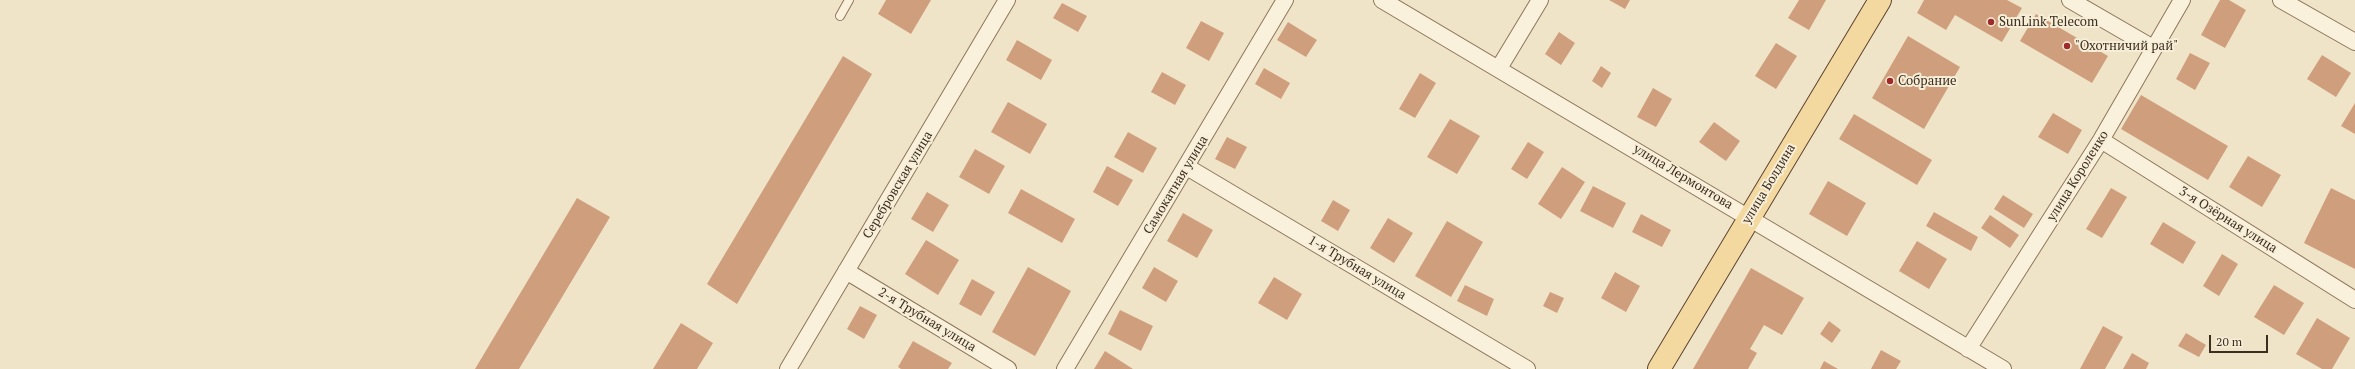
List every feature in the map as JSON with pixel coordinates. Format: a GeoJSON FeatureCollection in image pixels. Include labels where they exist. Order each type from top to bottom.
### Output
{"type":"FeatureCollection","features":[{"type":"Feature","properties":{"kind":"main road","name":"улица Болдина"},"geometry":{"type":"LineString","coordinates":[[1659,369],[1749,216],[1880,0]]}},
{"type":"Feature","properties":{"kind":"street","name":"Серебровская улица"},"geometry":{"type":"LineString","coordinates":[[788,369],[1007,0]]}},
{"type":"Feature","properties":{"kind":"street","name":"Самокатная улица"},"geometry":{"type":"LineString","coordinates":[[1065,369],[1187,167],[1285,0]]}},
{"type":"Feature","properties":{"kind":"street","name":"улица Лермонтова"},"geometry":{"type":"LineString","coordinates":[[1382,0],[1749,216],[2003,369]]}},
{"type":"Feature","properties":{"kind":"street"},"geometry":{"type":"LineString","coordinates":[[1499,68],[1540,0]]}},
{"type":"Feature","properties":{"kind":"street"},"geometry":{"type":"LineString","coordinates":[[2070,0],[2153,48]]}},
{"type":"Feature","properties":{"kind":"street","name":"улица Короленко"},"geometry":{"type":"LineString","coordinates":[[1968,348],[2101,140],[2182,0]]}},
{"type":"Feature","properties":{"kind":"street"},"geometry":{"type":"LineString","coordinates":[[2281,0],[2355,42]]}},
{"type":"Feature","properties":{"kind":"street","name":"3-я Озёрная улица"},"geometry":{"type":"LineString","coordinates":[[2101,140],[2355,300]]}},
{"type":"Feature","properties":{"kind":"street","name":"1-я Трубная улица"},"geometry":{"type":"LineString","coordinates":[[1187,167],[1527,369]]}},
{"type":"Feature","properties":{"kind":"street","name":"2-я Трубная улица"},"geometry":{"type":"LineString","coordinates":[[846,271],[1008,369]]}},
{"type":"Feature","properties":{"kind":"lane"},"geometry":{"type":"LineString","coordinates":[[840,16],[849,0]]}},
{"type":"Feature","properties":{"kind":"building"},"geometry":{"type":"Polygon","coordinates":[[[886,0],[931,0],[911,34],[878,14],[886,0]]]}},
{"type":"Feature","properties":{"kind":"building"},"geometry":{"type":"Polygon","coordinates":[[[1609,0],[1630,0],[1625,9],[1609,0]]]}},
{"type":"Feature","properties":{"kind":"building"},"geometry":{"type":"Polygon","coordinates":[[[1799,0],[1826,0],[1809,30],[1788,18],[1799,0]]]}},
{"type":"Feature","properties":{"kind":"building","name":"SunLink Telecom"},"geometry":{"type":"Polygon","coordinates":[[[1924,0],[2007,0],[2022,8],[2002,42],[1955,15],[1946,30],[1917,13],[1924,0]]]}},
{"type":"Feature","properties":{"kind":"building"},"geometry":{"type":"Polygon","coordinates":[[[2220,0],[2229,0],[2246,10],[2225,48],[2201,35],[2220,0]]]}},
{"type":"Feature","properties":{"kind":"building"},"geometry":{"type":"Polygon","coordinates":[[[1062,3],[1087,16],[1078,32],[1053,18],[1062,3]]]}},
{"type":"Feature","properties":{"kind":"building"},"geometry":{"type":"Polygon","coordinates":[[[2036,14],[2108,56],[2092,83],[2020,41],[2036,14]]]}},
{"type":"Feature","properties":{"kind":"building"},"geometry":{"type":"Polygon","coordinates":[[[1201,21],[1224,33],[1209,61],[1186,48],[1201,21]]]}},
{"type":"Feature","properties":{"kind":"building"},"geometry":{"type":"Polygon","coordinates":[[[1288,22],[1317,40],[1306,57],[1277,40],[1288,22]]]}},
{"type":"Feature","properties":{"kind":"building"},"geometry":{"type":"Polygon","coordinates":[[[1559,32],[1575,43],[1561,65],[1545,54],[1559,32]]]}},
{"type":"Feature","properties":{"kind":"building"},"geometry":{"type":"Polygon","coordinates":[[[1908,36],[1960,67],[1924,129],[1872,98],[1908,36]]]}},
{"type":"Feature","properties":{"kind":"building"},"geometry":{"type":"Polygon","coordinates":[[[1017,40],[1052,60],[1041,80],[1006,60],[1017,40]]]}},
{"type":"Feature","properties":{"kind":"building"},"geometry":{"type":"Polygon","coordinates":[[[1776,43],[1797,56],[1776,89],[1755,76],[1776,43]]]}},
{"type":"Feature","properties":{"kind":"building"},"geometry":{"type":"Polygon","coordinates":[[[2190,53],[2210,63],[2195,90],[2176,79],[2190,53]]]}},
{"type":"Feature","properties":{"kind":"building"},"geometry":{"type":"Polygon","coordinates":[[[2322,55],[2351,73],[2336,97],[2307,79],[2322,55]]]}},
{"type":"Feature","properties":{"kind":"building"},"geometry":{"type":"Polygon","coordinates":[[[843,56],[872,74],[737,304],[707,284],[843,56]]]}},
{"type":"Feature","properties":{"kind":"building"},"geometry":{"type":"Polygon","coordinates":[[[1601,66],[1611,73],[1602,88],[1592,81],[1601,66]]]}},
{"type":"Feature","properties":{"kind":"building"},"geometry":{"type":"Polygon","coordinates":[[[1264,68],[1290,83],[1281,99],[1255,84],[1264,68]]]}},
{"type":"Feature","properties":{"kind":"building"},"geometry":{"type":"Polygon","coordinates":[[[1162,72],[1186,85],[1175,105],[1151,92],[1162,72]]]}},
{"type":"Feature","properties":{"kind":"building"},"geometry":{"type":"Polygon","coordinates":[[[1420,73],[1436,83],[1415,118],[1399,109],[1420,73]]]}},
{"type":"Feature","properties":{"kind":"building"},"geometry":{"type":"Polygon","coordinates":[[[1653,88],[1672,99],[1656,127],[1637,117],[1653,88]]]}},
{"type":"Feature","properties":{"kind":"building"},"geometry":{"type":"Polygon","coordinates":[[[2141,95],[2228,146],[2208,180],[2121,129],[2141,95]]]}},
{"type":"Feature","properties":{"kind":"building"},"geometry":{"type":"Polygon","coordinates":[[[1008,102],[1047,124],[1030,154],[991,132],[1008,102]]]}},
{"type":"Feature","properties":{"kind":"building"},"geometry":{"type":"Polygon","coordinates":[[[2355,103],[2355,134],[2341,126],[2355,103]]]}},
{"type":"Feature","properties":{"kind":"building"},"geometry":{"type":"Polygon","coordinates":[[[2053,113],[2082,130],[2068,154],[2038,137],[2053,113]]]}},
{"type":"Feature","properties":{"kind":"building"},"geometry":{"type":"Polygon","coordinates":[[[1854,114],[1932,160],[1917,185],[1839,139],[1854,114]]]}},
{"type":"Feature","properties":{"kind":"building"},"geometry":{"type":"Polygon","coordinates":[[[1450,119],[1480,136],[1457,174],[1427,157],[1450,119]]]}},
{"type":"Feature","properties":{"kind":"building"},"geometry":{"type":"Polygon","coordinates":[[[1714,122],[1740,141],[1726,161],[1699,142],[1714,122]]]}},
{"type":"Feature","properties":{"kind":"building"},"geometry":{"type":"Polygon","coordinates":[[[1128,132],[1157,148],[1143,173],[1114,157],[1128,132]]]}},
{"type":"Feature","properties":{"kind":"building"},"geometry":{"type":"Polygon","coordinates":[[[1227,137],[1247,147],[1235,169],[1215,159],[1227,137]]]}},
{"type":"Feature","properties":{"kind":"building"},"geometry":{"type":"Polygon","coordinates":[[[1528,142],[1544,152],[1527,179],[1511,169],[1528,142]]]}},
{"type":"Feature","properties":{"kind":"building"},"geometry":{"type":"Polygon","coordinates":[[[975,149],[1005,166],[989,194],[959,177],[975,149]]]}},
{"type":"Feature","properties":{"kind":"building"},"geometry":{"type":"Polygon","coordinates":[[[2248,156],[2281,175],[2262,207],[2229,187],[2248,156]]]}},
{"type":"Feature","properties":{"kind":"building"},"geometry":{"type":"Polygon","coordinates":[[[1107,166],[1133,180],[1118,206],[1093,192],[1107,166]]]}},
{"type":"Feature","properties":{"kind":"building"},"geometry":{"type":"Polygon","coordinates":[[[1562,167],[1585,182],[1561,219],[1538,204],[1562,167]]]}},
{"type":"Feature","properties":{"kind":"building"},"geometry":{"type":"Polygon","coordinates":[[[1828,181],[1866,203],[1847,236],[1809,214],[1828,181]]]}},
{"type":"Feature","properties":{"kind":"building"},"geometry":{"type":"Polygon","coordinates":[[[1593,186],[1626,203],[1613,228],[1580,211],[1593,186]]]}},
{"type":"Feature","properties":{"kind":"building"},"geometry":{"type":"Polygon","coordinates":[[[2111,188],[2127,197],[2102,238],[2086,229],[2111,188]]]}},
{"type":"Feature","properties":{"kind":"building"},"geometry":{"type":"Polygon","coordinates":[[[2331,188],[2355,200],[2355,269],[2304,243],[2331,188]]]}},
{"type":"Feature","properties":{"kind":"building"},"geometry":{"type":"Polygon","coordinates":[[[1021,189],[1075,219],[1062,243],[1008,213],[1021,189]]]}},
{"type":"Feature","properties":{"kind":"building"},"geometry":{"type":"Polygon","coordinates":[[[927,192],[949,205],[933,232],[911,219],[927,192]]]}},
{"type":"Feature","properties":{"kind":"building"},"geometry":{"type":"Polygon","coordinates":[[[2003,195],[2033,214],[2024,228],[1994,209],[2003,195]]]}},
{"type":"Feature","properties":{"kind":"building"},"geometry":{"type":"Polygon","coordinates":[[[577,198],[610,217],[519,369],[475,369],[577,198]]]}},
{"type":"Feature","properties":{"kind":"building"},"geometry":{"type":"Polygon","coordinates":[[[1333,200],[1350,210],[1338,231],[1321,221],[1333,200]]]}},
{"type":"Feature","properties":{"kind":"building"},"geometry":{"type":"Polygon","coordinates":[[[1934,212],[1978,237],[1971,251],[1926,226],[1934,212]]]}},
{"type":"Feature","properties":{"kind":"building"},"geometry":{"type":"Polygon","coordinates":[[[1183,213],[1213,230],[1197,258],[1167,241],[1183,213]]]}},
{"type":"Feature","properties":{"kind":"building"},"geometry":{"type":"Polygon","coordinates":[[[1641,214],[1671,230],[1662,247],[1632,232],[1641,214]]]}},
{"type":"Feature","properties":{"kind":"building"},"geometry":{"type":"Polygon","coordinates":[[[1990,215],[2019,235],[2010,248],[1981,228],[1990,215]]]}},
{"type":"Feature","properties":{"kind":"building"},"geometry":{"type":"Polygon","coordinates":[[[1388,218],[1413,233],[1394,263],[1370,248],[1388,218]]]}},
{"type":"Feature","properties":{"kind":"building"},"geometry":{"type":"Polygon","coordinates":[[[1447,221],[1483,242],[1451,297],[1415,276],[1447,221]]]}},
{"type":"Feature","properties":{"kind":"building"},"geometry":{"type":"Polygon","coordinates":[[[2163,222],[2196,242],[2183,264],[2150,244],[2163,222]]]}},
{"type":"Feature","properties":{"kind":"building"},"geometry":{"type":"Polygon","coordinates":[[[926,240],[959,260],[938,295],[905,274],[926,240]]]}},
{"type":"Feature","properties":{"kind":"building"},"geometry":{"type":"Polygon","coordinates":[[[1917,241],[1947,259],[1929,289],[1899,271],[1917,241]]]}},
{"type":"Feature","properties":{"kind":"building"},"geometry":{"type":"Polygon","coordinates":[[[2222,254],[2238,264],[2219,296],[2203,286],[2222,254]]]}},
{"type":"Feature","properties":{"kind":"building"},"geometry":{"type":"Polygon","coordinates":[[[1028,267],[1071,291],[1035,356],[992,332],[1028,267]]]}},
{"type":"Feature","properties":{"kind":"building"},"geometry":{"type":"Polygon","coordinates":[[[1154,267],[1178,281],[1166,302],[1142,288],[1154,267]]]}},
{"type":"Feature","properties":{"kind":"building"},"geometry":{"type":"Polygon","coordinates":[[[1751,268],[1804,298],[1782,335],[1764,325],[1750,349],[1757,353],[1748,369],[1693,369],[1751,268]]]}},
{"type":"Feature","properties":{"kind":"building"},"geometry":{"type":"Polygon","coordinates":[[[1615,272],[1640,286],[1626,312],[1601,298],[1615,272]]]}},
{"type":"Feature","properties":{"kind":"building"},"geometry":{"type":"Polygon","coordinates":[[[1274,277],[1302,294],[1287,320],[1258,303],[1274,277]]]}},
{"type":"Feature","properties":{"kind":"building"},"geometry":{"type":"Polygon","coordinates":[[[972,279],[995,292],[981,316],[959,304],[972,279]]]}},
{"type":"Feature","properties":{"kind":"building"},"geometry":{"type":"Polygon","coordinates":[[[1465,285],[1494,299],[1487,316],[1457,301],[1465,285]]]}},
{"type":"Feature","properties":{"kind":"building"},"geometry":{"type":"Polygon","coordinates":[[[2274,285],[2304,303],[2284,335],[2254,317],[2274,285]]]}},
{"type":"Feature","properties":{"kind":"building"},"geometry":{"type":"Polygon","coordinates":[[[1550,292],[1564,298],[1557,313],[1543,306],[1550,292]]]}},
{"type":"Feature","properties":{"kind":"building"},"geometry":{"type":"Polygon","coordinates":[[[860,306],[877,315],[864,339],[847,329],[860,306]]]}},
{"type":"Feature","properties":{"kind":"building"},"geometry":{"type":"Polygon","coordinates":[[[1120,310],[1153,326],[1141,351],[1108,334],[1120,310]]]}},
{"type":"Feature","properties":{"kind":"building"},"geometry":{"type":"Polygon","coordinates":[[[2317,318],[2350,338],[2332,369],[2322,369],[2296,354],[2317,318]]]}},
{"type":"Feature","properties":{"kind":"building"},"geometry":{"type":"Polygon","coordinates":[[[1829,321],[1841,330],[1832,343],[1820,334],[1829,321]]]}},
{"type":"Feature","properties":{"kind":"building"},"geometry":{"type":"Polygon","coordinates":[[[681,323],[713,343],[697,369],[653,369],[681,323]]]}},
{"type":"Feature","properties":{"kind":"building"},"geometry":{"type":"Polygon","coordinates":[[[2103,326],[2123,337],[2105,369],[2080,369],[2103,326]]]}},
{"type":"Feature","properties":{"kind":"building"},"geometry":{"type":"Polygon","coordinates":[[[2186,333],[2206,345],[2199,357],[2178,346],[2186,333]]]}},
{"type":"Feature","properties":{"kind":"building"},"geometry":{"type":"Polygon","coordinates":[[[913,341],[952,363],[948,369],[901,369],[898,367],[913,341]]]}},
{"type":"Feature","properties":{"kind":"building"},"geometry":{"type":"Polygon","coordinates":[[[1881,350],[1901,361],[1896,369],[1871,369],[1881,350]]]}},
{"type":"Feature","properties":{"kind":"building"},"geometry":{"type":"Polygon","coordinates":[[[1105,351],[1133,369],[1094,369],[1105,351]]]}},
{"type":"Feature","properties":{"kind":"building"},"geometry":{"type":"Polygon","coordinates":[[[2132,353],[2149,363],[2146,369],[2123,369],[2132,353]]]}},
{"type":"Feature","properties":{"kind":"building"},"geometry":{"type":"Polygon","coordinates":[[[1824,361],[1838,369],[1820,369],[1824,361]]]}},
{"type":"Feature","properties":{"kind":"place","name":"SunLink Telecom"},"geometry":{"type":"Point","coordinates":[1991,22]}},
{"type":"Feature","properties":{"kind":"place","name":"\"Охотничий рай\""},"geometry":{"type":"Point","coordinates":[2067,46]}},
{"type":"Feature","properties":{"kind":"place","name":"Собрание"},"geometry":{"type":"Point","coordinates":[1890,81]}}]}
